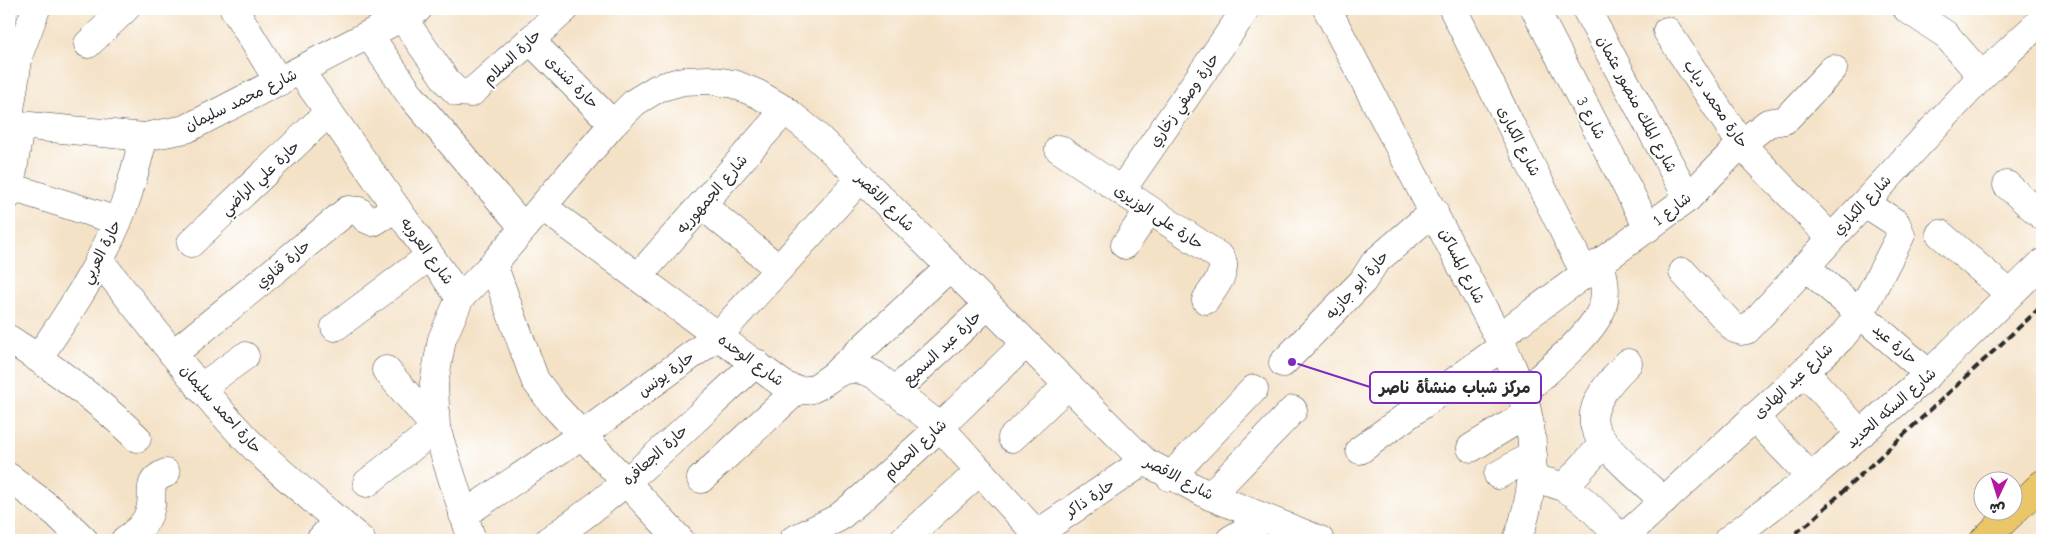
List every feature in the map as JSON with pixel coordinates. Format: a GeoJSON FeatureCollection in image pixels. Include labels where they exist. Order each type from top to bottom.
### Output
{"type":"FeatureCollection","features":[{"type":"Feature","properties":{"kind":"highway"},"geometry":{"type":"LineString","coordinates":[[1984,540],[2042,484]]}},
{"type":"Feature","properties":{"kind":"street"},"geometry":{"type":"LineString","coordinates":[[36,9],[19,54],[12,122],[10,191],[118,221]]}},
{"type":"Feature","properties":{"kind":"street"},"geometry":{"type":"LineString","coordinates":[[88,44],[125,9]]}},
{"type":"Feature","properties":{"kind":"street","name":"شارع العروبه"},"geometry":{"type":"LineString","coordinates":[[234,9],[289,76],[329,112],[460,298],[442,339],[434,382],[436,428],[472,540]]}},
{"type":"Feature","properties":{"kind":"street","name":"حارة السلام"},"geometry":{"type":"LineString","coordinates":[[410,13],[448,83],[457,92],[471,93],[565,9]]}},
{"type":"Feature","properties":{"kind":"street","name":"حارة وصفي زخاري"},"geometry":{"type":"LineString","coordinates":[[1121,191],[1246,9]]}},
{"type":"Feature","properties":{"kind":"street","name":"شارع المساكن"},"geometry":{"type":"LineString","coordinates":[[1328,9],[1501,342],[1525,404],[1532,468],[1523,525],[1518,540]]}},
{"type":"Feature","properties":{"kind":"street","name":"شارع الكبارى"},"geometry":{"type":"LineString","coordinates":[[1453,9],[1592,268],[1606,288],[1603,306],[1596,322],[1525,404],[1471,448]]}},
{"type":"Feature","properties":{"kind":"street","name":"شارع 3"},"geometry":{"type":"LineString","coordinates":[[1535,9],[1648,228]]}},
{"type":"Feature","properties":{"kind":"street","name":"شارع الملك منصور عثمان"},"geometry":{"type":"LineString","coordinates":[[1586,9],[1688,198]]}},
{"type":"Feature","properties":{"kind":"street"},"geometry":{"type":"LineString","coordinates":[[1907,9],[1945,34],[1982,76]]}},
{"type":"Feature","properties":{"kind":"street","name":"شارع محمد سليمان"},"geometry":{"type":"LineString","coordinates":[[12,122],[144,137],[186,129],[410,13]]}},
{"type":"Feature","properties":{"kind":"street","name":"شارع الكباري"},"geometry":{"type":"LineString","coordinates":[[1683,272],[1735,329],[1740,331],[1746,330],[1982,76],[2042,21]]}},
{"type":"Feature","properties":{"kind":"street","name":"حارة محمد دياب"},"geometry":{"type":"LineString","coordinates":[[1667,31],[1741,144],[1831,238]]}},
{"type":"Feature","properties":{"kind":"street"},"geometry":{"type":"LineString","coordinates":[[369,35],[411,96],[524,228]]}},
{"type":"Feature","properties":{"kind":"street","name":"حارة شندى"},"geometry":{"type":"LineString","coordinates":[[530,40],[613,124]]}},
{"type":"Feature","properties":{"kind":"street","name":"شارع 1"},"geometry":{"type":"LineString","coordinates":[[1360,450],[1501,342],[1592,268],[1688,198],[1741,144],[1768,123],[1785,120],[1833,69]]}},
{"type":"Feature","properties":{"kind":"street","name":"شارع الاقصر"},"geometry":{"type":"LineString","coordinates":[[460,298],[544,207],[613,124],[635,102],[658,88],[683,81],[709,80],[734,84],[758,94],[785,110],[862,178],[1144,461],[1170,477],[1210,496],[1319,540]]}},
{"type":"Feature","properties":{"kind":"street","name":"شارع الجمهوريه"},"geometry":{"type":"LineString","coordinates":[[638,277],[785,110]]}},
{"type":"Feature","properties":{"kind":"street","name":"حارة علي الراضي"},"geometry":{"type":"LineString","coordinates":[[191,243],[329,112]]}},
{"type":"Feature","properties":{"kind":"street","name":"حارة العربي"},"geometry":{"type":"LineString","coordinates":[[38,358],[70,310],[99,260],[118,221],[144,137]]}},
{"type":"Feature","properties":{"kind":"street","name":"حارة على الوزيرى"},"geometry":{"type":"LineString","coordinates":[[1059,150],[1222,260],[1222,273],[1206,300]]}},
{"type":"Feature","properties":{"kind":"street","name":"حارة يونس"},"geometry":{"type":"LineString","coordinates":[[463,515],[582,435],[718,336],[862,178]]}},
{"type":"Feature","properties":{"kind":"street"},"geometry":{"type":"LineString","coordinates":[[2007,185],[2042,216]]}},
{"type":"Feature","properties":{"kind":"street","name":"شارع عبد الهادى"},"geometry":{"type":"LineString","coordinates":[[1621,540],[1841,338],[1860,314],[1901,235],[1896,223],[1865,203]]}},
{"type":"Feature","properties":{"kind":"street"},"geometry":{"type":"LineString","coordinates":[[702,205],[779,269]]}},
{"type":"Feature","properties":{"kind":"street","name":"شارع الوحده"},"geometry":{"type":"LineString","coordinates":[[544,207],[784,385],[796,391],[809,391],[821,386],[950,267]]}},
{"type":"Feature","properties":{"kind":"street","name":"حارة قناوي"},"geometry":{"type":"LineString","coordinates":[[173,354],[348,210],[359,211],[366,219],[373,222],[396,208]]}},
{"type":"Feature","properties":{"kind":"street"},"geometry":{"type":"LineString","coordinates":[[1125,245],[1148,210]]}},
{"type":"Feature","properties":{"kind":"street","name":"حارة ابو جازيه"},"geometry":{"type":"LineString","coordinates":[[1283,363],[1363,281],[1375,262],[1434,212]]}},
{"type":"Feature","properties":{"kind":"street"},"geometry":{"type":"LineString","coordinates":[[1940,234],[2010,294]]}},
{"type":"Feature","properties":{"kind":"street"},"geometry":{"type":"LineString","coordinates":[[335,327],[430,256]]}},
{"type":"Feature","properties":{"kind":"street","name":"حارة احمد سليمان"},"geometry":{"type":"LineString","coordinates":[[99,260],[200,388],[284,475],[361,540]]}},
{"type":"Feature","properties":{"kind":"street","name":"شارع السكه الحديد"},"geometry":{"type":"LineString","coordinates":[[1728,540],[1811,477],[1861,434],[1929,374],[2042,263]]}},
{"type":"Feature","properties":{"kind":"street"},"geometry":{"type":"LineString","coordinates":[[493,264],[535,380],[552,404],[680,540]]}},
{"type":"Feature","properties":{"kind":"street","name":"حارة عيد"},"geometry":{"type":"LineString","coordinates":[[1805,266],[1929,374]]}},
{"type":"Feature","properties":{"kind":"street","name":"حارة عبد السميع"},"geometry":{"type":"LineString","coordinates":[[895,391],[988,305]]}},
{"type":"Feature","properties":{"kind":"street"},"geometry":{"type":"LineString","coordinates":[[9,339],[72,381],[110,411],[137,438]]}},
{"type":"Feature","properties":{"kind":"street","name":"شارع الحمام"},"geometry":{"type":"LineString","coordinates":[[793,540],[838,518],[940,426],[1026,343]]}},
{"type":"Feature","properties":{"kind":"street"},"geometry":{"type":"LineString","coordinates":[[200,388],[245,356]]}},
{"type":"Feature","properties":{"kind":"street","name":"حارة الجعافره"},"geometry":{"type":"LineString","coordinates":[[549,540],[584,531],[625,483],[756,363]]}},
{"type":"Feature","properties":{"kind":"street"},"geometry":{"type":"LineString","coordinates":[[1628,363],[1613,377],[1596,403],[1594,427],[1604,443],[1664,501]]}},
{"type":"Feature","properties":{"kind":"street"},"geometry":{"type":"LineString","coordinates":[[838,371],[851,368],[863,370],[874,375],[940,426],[1039,537]]}},
{"type":"Feature","properties":{"kind":"street"},"geometry":{"type":"LineString","coordinates":[[367,483],[436,428],[386,370]]}},
{"type":"Feature","properties":{"kind":"street"},"geometry":{"type":"LineString","coordinates":[[1804,371],[1861,434]]}},
{"type":"Feature","properties":{"kind":"street"},"geometry":{"type":"LineString","coordinates":[[1012,438],[1068,385]]}},
{"type":"Feature","properties":{"kind":"street"},"geometry":{"type":"LineString","coordinates":[[1170,477],[1254,389]]}},
{"type":"Feature","properties":{"kind":"street"},"geometry":{"type":"LineString","coordinates":[[701,479],[796,391]]}},
{"type":"Feature","properties":{"kind":"street"},"geometry":{"type":"LineString","coordinates":[[1210,496],[1293,410]]}},
{"type":"Feature","properties":{"kind":"street"},"geometry":{"type":"LineString","coordinates":[[1754,417],[1811,477]]}},
{"type":"Feature","properties":{"kind":"street"},"geometry":{"type":"LineString","coordinates":[[1565,486],[1604,443]]}},
{"type":"Feature","properties":{"kind":"street","name":"حارة ذاكر"},"geometry":{"type":"LineString","coordinates":[[1039,537],[1144,461]]}},
{"type":"Feature","properties":{"kind":"street"},"geometry":{"type":"LineString","coordinates":[[1498,476],[1532,468],[1548,480],[1565,486],[1621,540]]}},
{"type":"Feature","properties":{"kind":"street"},"geometry":{"type":"LineString","coordinates":[[903,540],[980,472]]}},
{"type":"Feature","properties":{"kind":"street"},"geometry":{"type":"LineString","coordinates":[[125,540],[136,533],[144,523],[151,510],[150,493],[152,483],[166,473]]}},
{"type":"Feature","properties":{"kind":"street"},"geometry":{"type":"LineString","coordinates":[[9,477],[56,513],[84,540]]}},
{"type":"Feature","properties":{"kind":"street"},"geometry":{"type":"LineString","coordinates":[[1230,540],[1265,518]]}},
{"type":"Feature","properties":{"kind":"street"},"geometry":{"type":"LineString","coordinates":[[320,540],[338,520]]}},
{"type":"Feature","properties":{"kind":"railway"},"geometry":{"type":"LineString","coordinates":[[1786,540],[1809,523],[2042,306]]}},
{"type":"Feature","properties":{"kind":"place","name":"مركز شباب منشأة ناصر"},"geometry":{"type":"Point","coordinates":[1292,362]}}]}
